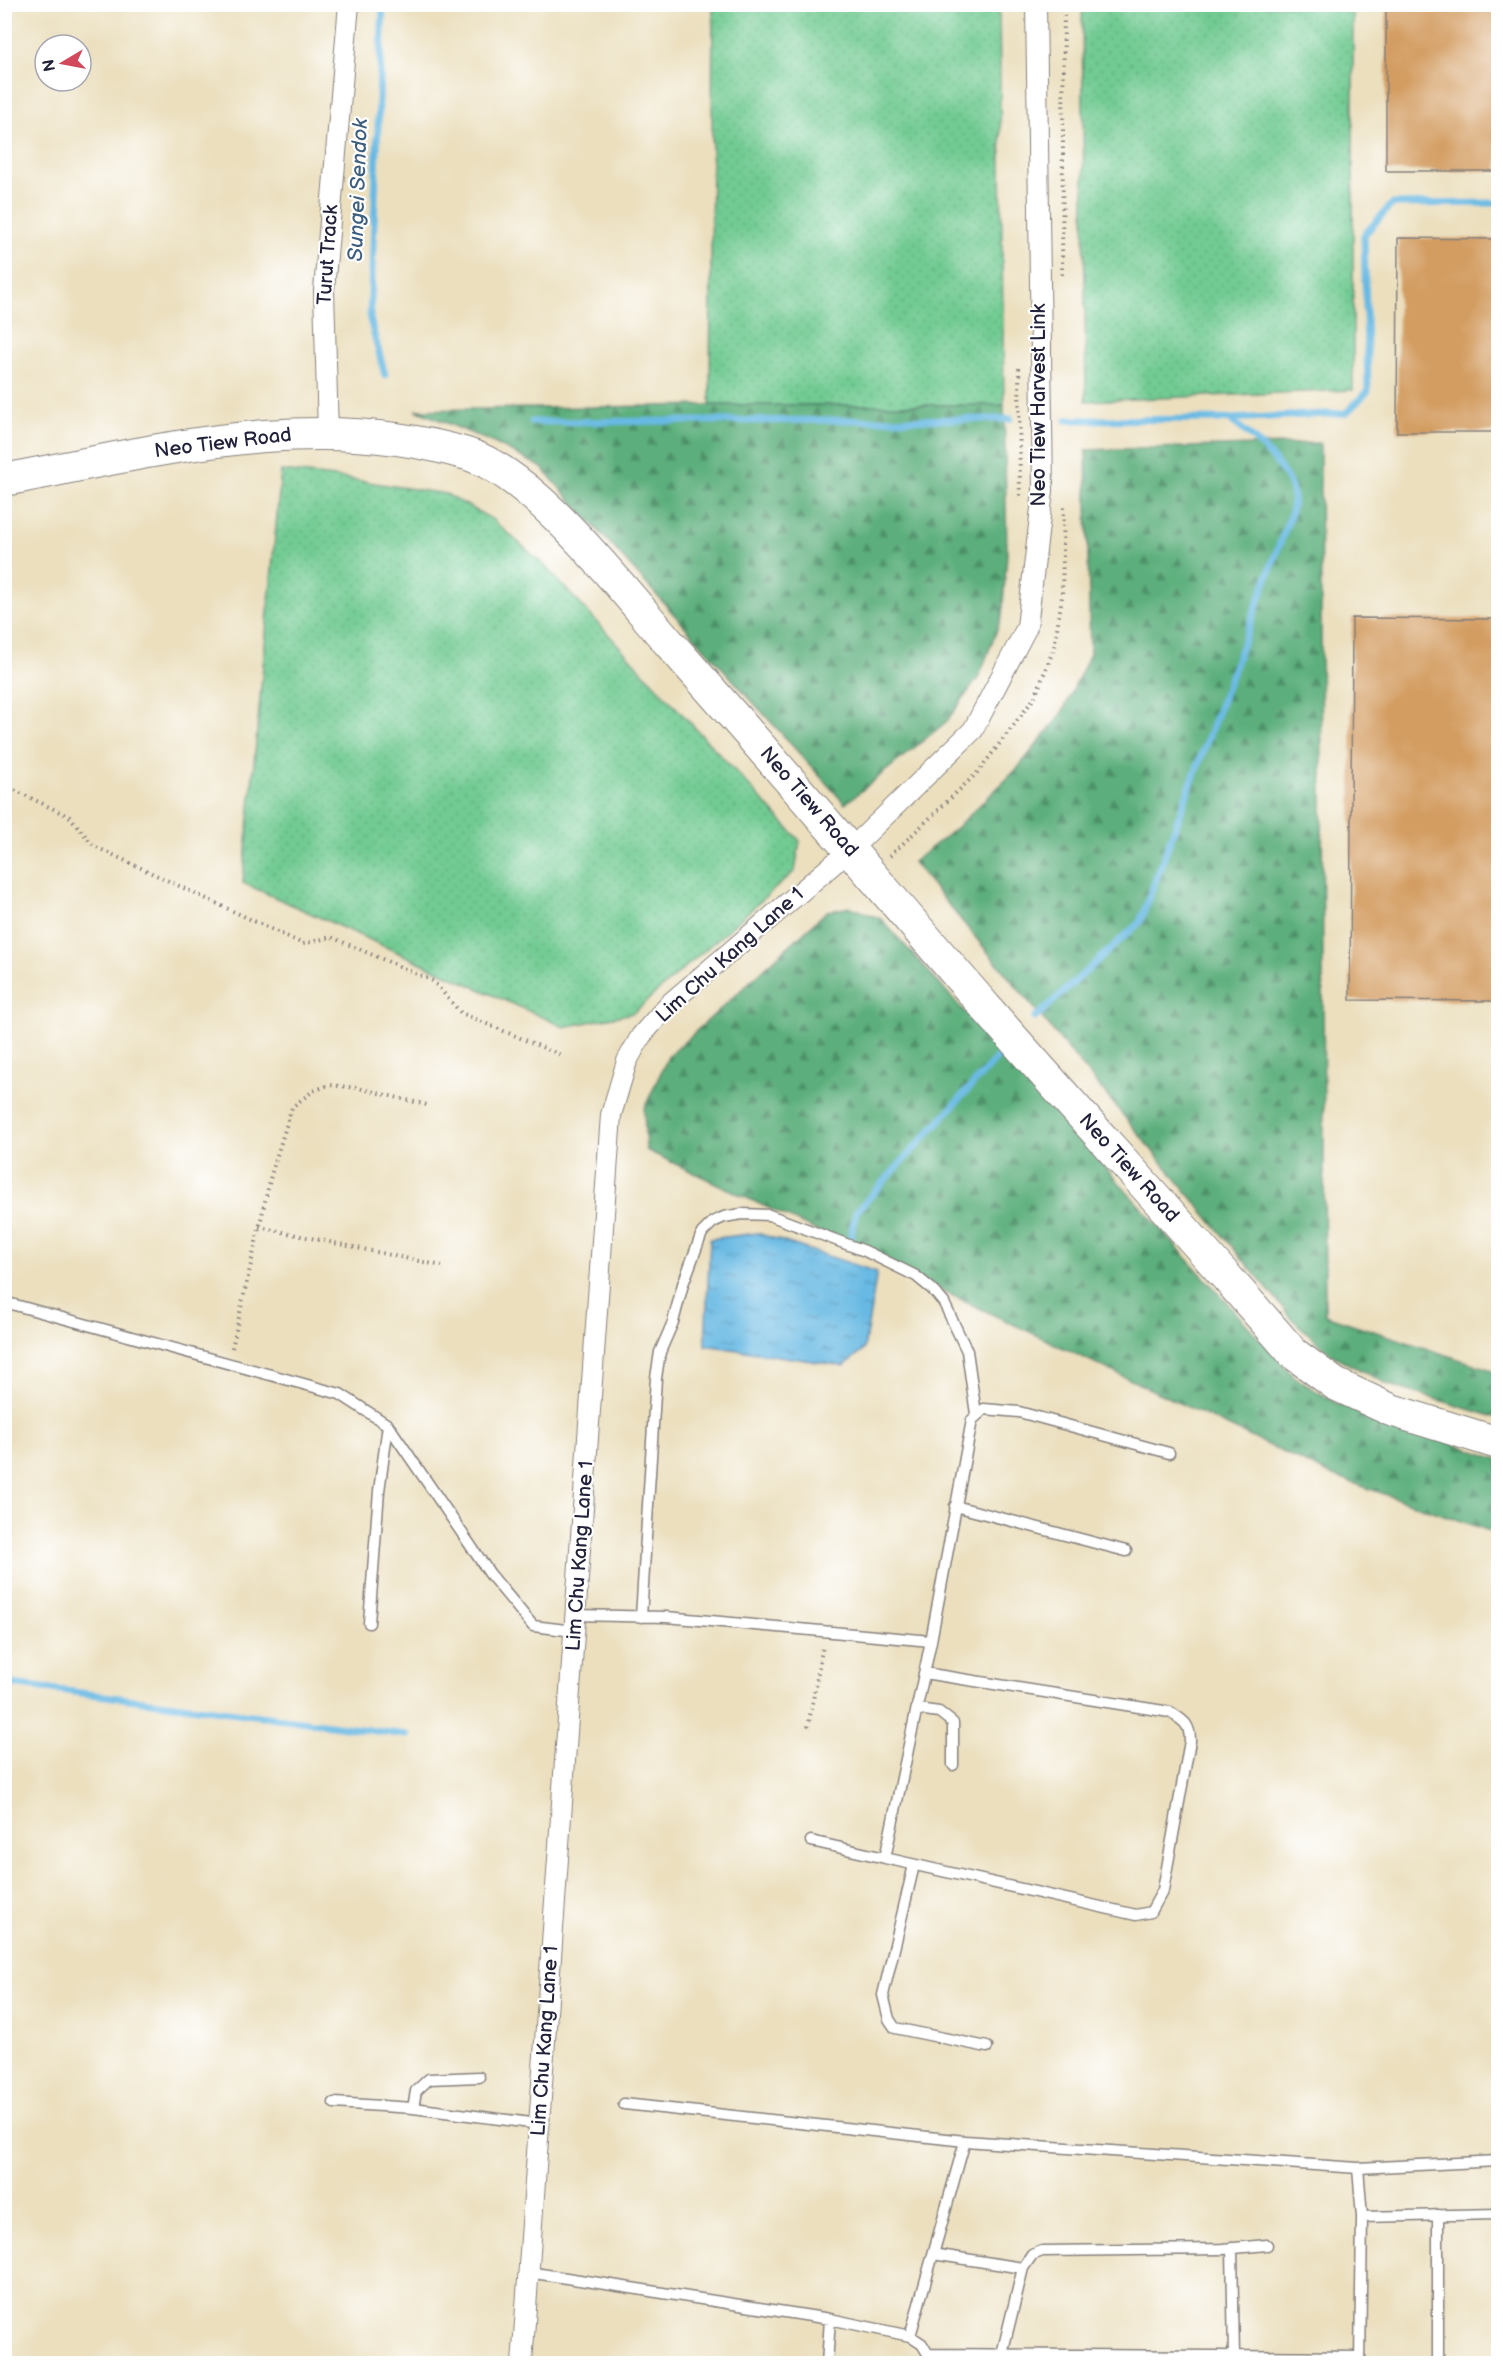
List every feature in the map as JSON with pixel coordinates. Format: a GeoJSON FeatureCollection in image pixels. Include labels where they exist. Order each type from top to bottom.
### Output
{"type":"FeatureCollection","features":[{"type":"Feature","properties":{"kind":"main road","name":"Neo Tiew Road"},"geometry":{"type":"LineString","coordinates":[[4,480],[202,442],[271,434],[328,434],[400,439],[470,455],[508,475],[563,523],[851,849],[987,1009],[1293,1353],[1335,1384],[1391,1410],[1498,1443]]}},
{"type":"Feature","properties":{"kind":"street","name":"Turut Track"},"geometry":{"type":"LineString","coordinates":[[328,434],[324,290],[349,4]]}},
{"type":"Feature","properties":{"kind":"street","name":"Neo Tiew Harvest Link"},"geometry":{"type":"LineString","coordinates":[[851,849],[973,730],[1027,627],[1043,491],[1036,4]]}},
{"type":"Feature","properties":{"kind":"street","name":"Lim Chu Kang Lane 1"},"geometry":{"type":"LineString","coordinates":[[522,2364],[611,1115],[627,1061],[641,1036],[669,1004],[851,849]]}},
{"type":"Feature","properties":{"kind":"lane"},"geometry":{"type":"LineString","coordinates":[[641,1617],[656,1378],[660,1352],[673,1323],[683,1284],[702,1233],[713,1222],[724,1217],[742,1214],[769,1215],[865,1251],[916,1276],[944,1303],[957,1326],[967,1351],[976,1414]]}},
{"type":"Feature","properties":{"kind":"lane"},"geometry":{"type":"LineString","coordinates":[[4,1302],[340,1394],[388,1425],[490,1574],[533,1626],[641,1617],[931,1641]]}},
{"type":"Feature","properties":{"kind":"lane"},"geometry":{"type":"LineString","coordinates":[[885,1858],[931,1641],[972,1420],[976,1414],[984,1409],[1018,1412],[1169,1454]]}},
{"type":"Feature","properties":{"kind":"lane"},"geometry":{"type":"LineString","coordinates":[[369,1623],[379,1491],[388,1425]]}},
{"type":"Feature","properties":{"kind":"lane"},"geometry":{"type":"LineString","coordinates":[[955,1506],[1126,1551]]}},
{"type":"Feature","properties":{"kind":"lane"},"geometry":{"type":"LineString","coordinates":[[811,1841],[1136,1915],[1151,1912],[1163,1890],[1190,1741],[1190,1728],[1185,1722],[1170,1712],[924,1673]]}},
{"type":"Feature","properties":{"kind":"lane"},"geometry":{"type":"LineString","coordinates":[[917,1709],[939,1712],[953,1723],[953,1765]]}},
{"type":"Feature","properties":{"kind":"lane"},"geometry":{"type":"LineString","coordinates":[[914,1865],[883,1995],[889,2019],[896,2028],[987,2047]]}},
{"type":"Feature","properties":{"kind":"lane"},"geometry":{"type":"LineString","coordinates":[[413,2108],[416,2091],[429,2079],[479,2077]]}},
{"type":"Feature","properties":{"kind":"lane"},"geometry":{"type":"LineString","coordinates":[[334,2103],[413,2108],[539,2124]]}},
{"type":"Feature","properties":{"kind":"lane"},"geometry":{"type":"LineString","coordinates":[[624,2104],[965,2141],[1359,2168],[1498,2161]]}},
{"type":"Feature","properties":{"kind":"lane"},"geometry":{"type":"LineString","coordinates":[[910,2336],[965,2141]]}},
{"type":"Feature","properties":{"kind":"lane"},"geometry":{"type":"LineString","coordinates":[[528,2272],[830,2319],[910,2336],[922,2344],[932,2359],[1002,2354],[1123,2360],[1234,2356],[1359,2360],[1362,2217],[1359,2168]]}},
{"type":"Feature","properties":{"kind":"lane"},"geometry":{"type":"LineString","coordinates":[[1362,2217],[1498,2214]]}},
{"type":"Feature","properties":{"kind":"lane"},"geometry":{"type":"LineString","coordinates":[[1438,2215],[1438,2364]]}},
{"type":"Feature","properties":{"kind":"lane"},"geometry":{"type":"LineString","coordinates":[[1002,2354],[1023,2268],[1032,2255],[1042,2251],[1232,2248],[1267,2244]]}},
{"type":"Feature","properties":{"kind":"lane"},"geometry":{"type":"LineString","coordinates":[[1232,2248],[1234,2356]]}},
{"type":"Feature","properties":{"kind":"lane"},"geometry":{"type":"LineString","coordinates":[[933,2254],[1023,2268]]}},
{"type":"Feature","properties":{"kind":"lane"},"geometry":{"type":"LineString","coordinates":[[826,2364],[830,2319]]}},
{"type":"Feature","properties":{"kind":"path"},"geometry":{"type":"LineString","coordinates":[[1019,360],[1020,508]]}},
{"type":"Feature","properties":{"kind":"path"},"geometry":{"type":"LineString","coordinates":[[4,785],[70,817],[94,846],[303,944],[331,937],[433,981],[461,1013],[563,1056]]}},
{"type":"Feature","properties":{"kind":"path"},"geometry":{"type":"LineString","coordinates":[[228,1364],[271,1175],[292,1107],[329,1084],[427,1105]]}},
{"type":"Feature","properties":{"kind":"path"},"geometry":{"type":"LineString","coordinates":[[259,1227],[442,1266]]}},
{"type":"Feature","properties":{"kind":"path"},"geometry":{"type":"LineString","coordinates":[[808,1727],[825,1631]]}},
{"type":"Feature","properties":{"kind":"green space"},"geometry":{"type":"Polygon","coordinates":[[[713,5],[999,5],[1004,405],[710,405],[713,5]]]}},
{"type":"Feature","properties":{"kind":"green space"},"geometry":{"type":"Polygon","coordinates":[[[1082,5],[1353,5],[1353,390],[1086,401],[1082,5]]]}},
{"type":"Feature","properties":{"kind":"green space"},"geometry":{"type":"Polygon","coordinates":[[[710,405],[1004,405],[1007,554],[1002,616],[979,677],[946,722],[845,804],[541,467],[494,443],[416,410],[710,405]]]}},
{"type":"Feature","properties":{"kind":"green space"},"geometry":{"type":"Polygon","coordinates":[[[1320,443],[1325,1315],[1498,1372],[1498,1418],[1389,1385],[1332,1355],[1293,1320],[913,862],[955,829],[1017,769],[1061,715],[1090,654],[1086,450],[1320,443]]]}},
{"type":"Feature","properties":{"kind":"green space"},"geometry":{"type":"Polygon","coordinates":[[[281,471],[446,494],[492,519],[544,565],[800,841],[795,871],[633,1013],[564,1027],[243,883],[281,471]]]}},
{"type":"Feature","properties":{"kind":"green space"},"geometry":{"type":"Polygon","coordinates":[[[851,907],[881,919],[1295,1378],[1336,1403],[1498,1459],[1498,1534],[1333,1476],[646,1150],[644,1109],[668,1057],[827,911],[851,907]]]}},
{"type":"Feature","properties":{"kind":"water"},"geometry":{"type":"Polygon","coordinates":[[[757,1233],[877,1272],[864,1349],[844,1366],[705,1345],[710,1239],[757,1233]]]}},
{"type":"Feature","properties":{"kind":"building"},"geometry":{"type":"Polygon","coordinates":[[[1386,4],[1498,4],[1498,171],[1386,171],[1386,4]]]}},
{"type":"Feature","properties":{"kind":"building"},"geometry":{"type":"Polygon","coordinates":[[[1398,238],[1498,239],[1498,432],[1397,432],[1398,238]]]}},
{"type":"Feature","properties":{"kind":"building"},"geometry":{"type":"Polygon","coordinates":[[[1352,618],[1498,619],[1498,1001],[1350,1000],[1352,618]]]}},
{"type":"Feature","properties":{"kind":"waterway","name":"Sungei Sendok"},"geometry":{"type":"LineString","coordinates":[[383,4],[370,319],[385,375]]}},
{"type":"Feature","properties":{"kind":"waterway"},"geometry":{"type":"LineString","coordinates":[[1067,420],[1229,419],[1346,413],[1368,391],[1364,235],[1392,204],[1498,203]]}},
{"type":"Feature","properties":{"kind":"waterway"},"geometry":{"type":"LineString","coordinates":[[532,422],[1010,419]]}},
{"type":"Feature","properties":{"kind":"waterway"},"geometry":{"type":"LineString","coordinates":[[1035,1018],[1140,922],[1290,516],[1293,497],[1285,476],[1258,443],[1229,419]]}},
{"type":"Feature","properties":{"kind":"waterway"},"geometry":{"type":"LineString","coordinates":[[850,1241],[856,1212],[997,1058]]}},
{"type":"Feature","properties":{"kind":"waterway"},"geometry":{"type":"LineString","coordinates":[[4,1683],[407,1735]]}}]}
